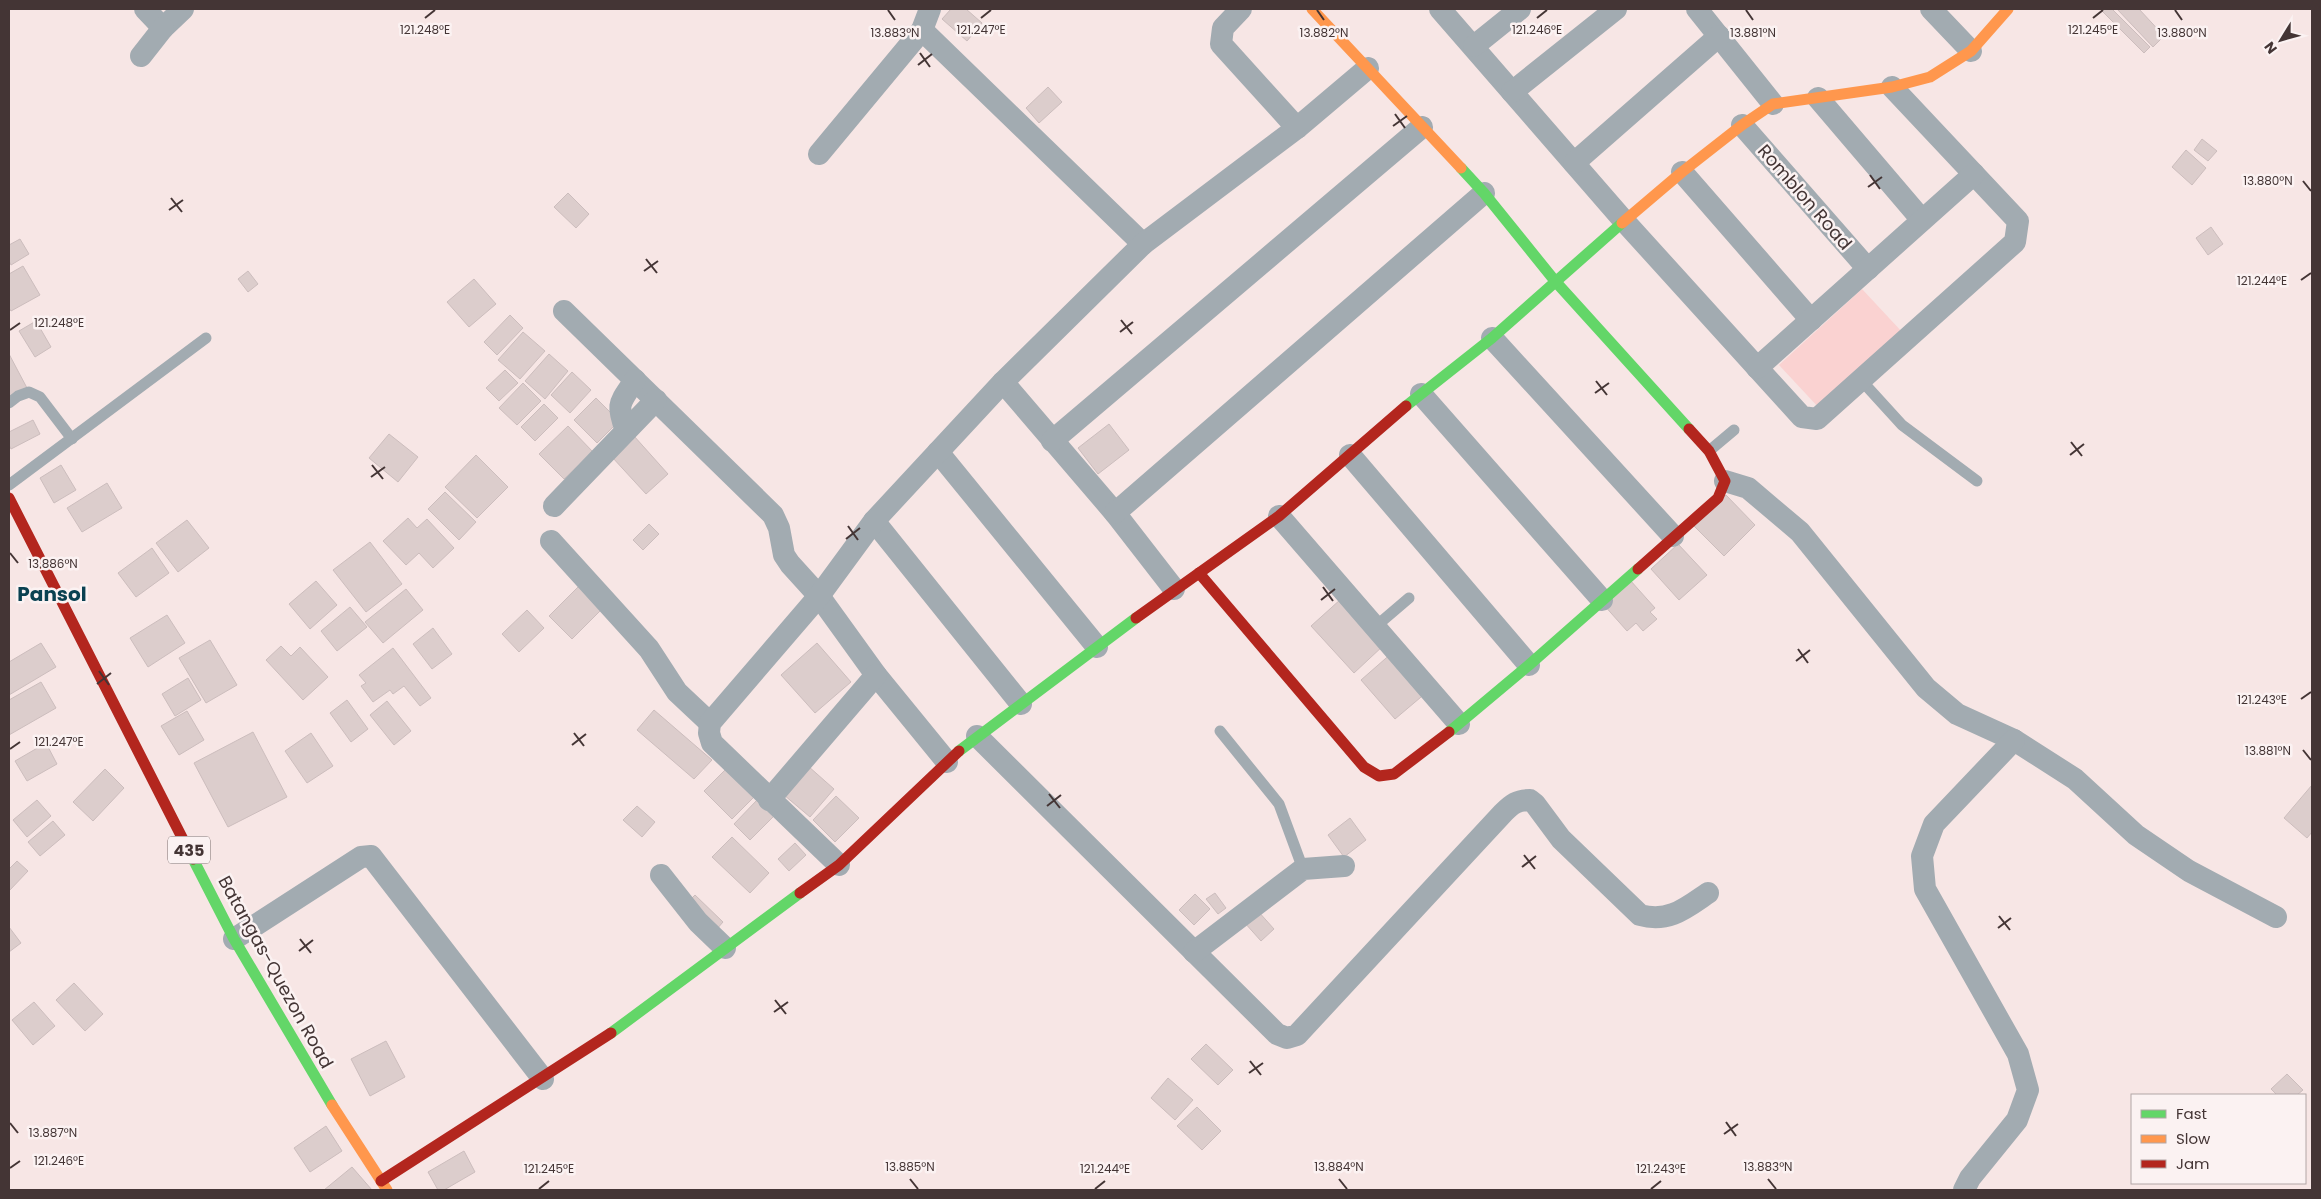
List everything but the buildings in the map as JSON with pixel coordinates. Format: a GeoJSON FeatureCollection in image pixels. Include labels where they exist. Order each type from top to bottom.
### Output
{"type":"FeatureCollection","features":[{"type":"Feature","properties":{"kind":"street"},"geometry":{"type":"LineString","coordinates":[[145,9],[164,28]]}},
{"type":"Feature","properties":{"kind":"street"},"geometry":{"type":"LineString","coordinates":[[141,56],[164,28],[183,9]]}},
{"type":"Feature","properties":{"kind":"street"},"geometry":{"type":"LineString","coordinates":[[819,154],[922,30],[930,9]]}},
{"type":"Feature","properties":{"kind":"street"},"geometry":{"type":"LineString","coordinates":[[1242,9],[1223,28],[1221,44],[1297,128]]}},
{"type":"Feature","properties":{"kind":"street"},"geometry":{"type":"LineString","coordinates":[[1312,9],[1484,193],[1555,281],[1708,451],[1725,481],[1748,488],[1800,532],[1926,688],[1957,714],[2014,740],[2075,779],[2136,835],[2189,871],[2276,917]]}},
{"type":"Feature","properties":{"kind":"street"},"geometry":{"type":"LineString","coordinates":[[1440,9],[1625,222],[1802,417],[1817,419],[2015,242],[2018,221],[1892,87]]}},
{"type":"Feature","properties":{"kind":"street"},"geometry":{"type":"LineString","coordinates":[[1474,46],[1520,9]]}},
{"type":"Feature","properties":{"kind":"street"},"geometry":{"type":"LineString","coordinates":[[1512,92],[1616,9]]}},
{"type":"Feature","properties":{"kind":"street"},"geometry":{"type":"LineString","coordinates":[[1697,9],[1772,104]]}},
{"type":"Feature","properties":{"kind":"street"},"geometry":{"type":"LineString","coordinates":[[1931,9],[1971,51]]}},
{"type":"Feature","properties":{"kind":"street"},"geometry":{"type":"LineString","coordinates":[[384,1186],[592,1047],[839,865],[977,736],[1174,589],[1279,516],[1421,394],[1492,338],[1682,172],[1772,104],[1892,87],[1930,77],[1971,51],[2008,9]]}},
{"type":"Feature","properties":{"kind":"street"},"geometry":{"type":"LineString","coordinates":[[922,30],[1143,244]]}},
{"type":"Feature","properties":{"kind":"street"},"geometry":{"type":"LineString","coordinates":[[1574,163],[1719,36]]}},
{"type":"Feature","properties":{"kind":"street"},"geometry":{"type":"LineString","coordinates":[[839,865],[769,800],[712,743],[709,733],[710,723],[819,596],[874,521],[1002,382],[1143,244],[1297,128],[1368,68]]}},
{"type":"Feature","properties":{"kind":"street"},"geometry":{"type":"LineString","coordinates":[[1818,98],[1922,220]]}},
{"type":"Feature","properties":{"kind":"street"},"geometry":{"type":"LineString","coordinates":[[1052,441],[1422,126]]}},
{"type":"Feature","properties":{"kind":"street","name":"Romblon Road"},"geometry":{"type":"LineString","coordinates":[[1742,126],[1868,269]]}},
{"type":"Feature","properties":{"kind":"street"},"geometry":{"type":"LineString","coordinates":[[1682,172],[1811,320]]}},
{"type":"Feature","properties":{"kind":"street"},"geometry":{"type":"LineString","coordinates":[[1757,368],[1974,174]]}},
{"type":"Feature","properties":{"kind":"street"},"geometry":{"type":"LineString","coordinates":[[1115,513],[1484,193]]}},
{"type":"Feature","properties":{"kind":"street"},"geometry":{"type":"LineString","coordinates":[[564,311],[772,515],[779,528],[784,555],[819,596],[876,675],[947,762]]}},
{"type":"Feature","properties":{"kind":"street"},"geometry":{"type":"LineString","coordinates":[[1492,338],[1673,536]]}},
{"type":"Feature","properties":{"kind":"street"},"geometry":{"type":"LineString","coordinates":[[626,431],[620,415],[619,404],[635,380]]}},
{"type":"Feature","properties":{"kind":"street"},"geometry":{"type":"LineString","coordinates":[[1002,382],[1115,513],[1174,589]]}},
{"type":"Feature","properties":{"kind":"street"},"geometry":{"type":"LineString","coordinates":[[1421,394],[1602,600]]}},
{"type":"Feature","properties":{"kind":"street"},"geometry":{"type":"LineString","coordinates":[[554,506],[656,400]]}},
{"type":"Feature","properties":{"kind":"street"},"geometry":{"type":"LineString","coordinates":[[938,452],[1097,647]]}},
{"type":"Feature","properties":{"kind":"street"},"geometry":{"type":"LineString","coordinates":[[1350,455],[1529,665]]}},
{"type":"Feature","properties":{"kind":"street"},"geometry":{"type":"LineString","coordinates":[[1199,573],[1364,767],[1379,776],[1394,774],[1459,724],[1529,665],[1718,498],[1725,481]]}},
{"type":"Feature","properties":{"kind":"street","name":"Batangas-Quezon Road"},"geometry":{"type":"LineString","coordinates":[[9,498],[16,529],[234,939],[312,1074],[384,1186]]}},
{"type":"Feature","properties":{"kind":"street"},"geometry":{"type":"LineString","coordinates":[[1279,516],[1459,724]]}},
{"type":"Feature","properties":{"kind":"street"},"geometry":{"type":"LineString","coordinates":[[874,521],[1021,704]]}},
{"type":"Feature","properties":{"kind":"street"},"geometry":{"type":"LineString","coordinates":[[551,541],[649,648],[677,692],[710,723]]}},
{"type":"Feature","properties":{"kind":"street"},"geometry":{"type":"LineString","coordinates":[[769,800],[876,675]]}},
{"type":"Feature","properties":{"kind":"street"},"geometry":{"type":"LineString","coordinates":[[977,736],[1277,1034],[1287,1038],[1297,1035],[1508,808],[1520,800],[1530,800],[1535,804],[1561,839],[1640,915],[1658,919],[1676,915],[1708,893]]}},
{"type":"Feature","properties":{"kind":"street"},"geometry":{"type":"LineString","coordinates":[[1964,1190],[1970,1178],[2017,1120],[2028,1090],[2018,1054],[1925,889],[1922,856],[1934,824],[2014,740]]}},
{"type":"Feature","properties":{"kind":"street"},"geometry":{"type":"LineString","coordinates":[[234,939],[361,857],[371,856],[543,1079]]}},
{"type":"Feature","properties":{"kind":"street"},"geometry":{"type":"LineString","coordinates":[[1194,952],[1304,869],[1344,866]]}},
{"type":"Feature","properties":{"kind":"street"},"geometry":{"type":"LineString","coordinates":[[661,875],[698,922],[725,948]]}},
{"type":"Feature","properties":{"kind":"lane"},"geometry":{"type":"LineString","coordinates":[[9,485],[206,338]]}},
{"type":"Feature","properties":{"kind":"lane"},"geometry":{"type":"LineString","coordinates":[[1861,380],[1902,425],[1977,481]]}},
{"type":"Feature","properties":{"kind":"lane"},"geometry":{"type":"LineString","coordinates":[[9,403],[18,396],[29,392],[40,398],[72,439]]}},
{"type":"Feature","properties":{"kind":"lane"},"geometry":{"type":"LineString","coordinates":[[1708,451],[1734,430]]}},
{"type":"Feature","properties":{"kind":"lane"},"geometry":{"type":"LineString","coordinates":[[1375,627],[1409,598]]}},
{"type":"Feature","properties":{"kind":"lane"},"geometry":{"type":"LineString","coordinates":[[1220,731],[1280,804],[1304,869]]}},
{"type":"Feature","properties":{"kind":"shaded area"},"geometry":{"type":"Polygon","coordinates":[[[1862,289],[1903,333],[1820,409],[1779,365],[1862,289]]]}},
{"type":"Feature","properties":{"kind":"traffic: fast"},"geometry":{"type":"LineString","coordinates":[[1461,168],[1484,193],[1555,281],[1689,429]]}},
{"type":"Feature","properties":{"kind":"traffic: fast"},"geometry":{"type":"LineString","coordinates":[[1406,406],[1492,338],[1622,223]]}},
{"type":"Feature","properties":{"kind":"traffic: fast"},"geometry":{"type":"LineString","coordinates":[[1449,732],[1529,665],[1638,569]]}},
{"type":"Feature","properties":{"kind":"traffic: fast"},"geometry":{"type":"LineString","coordinates":[[959,751],[1136,618]]}},
{"type":"Feature","properties":{"kind":"traffic: fast"},"geometry":{"type":"LineString","coordinates":[[193,859],[234,939],[332,1105]]}},
{"type":"Feature","properties":{"kind":"traffic: fast"},"geometry":{"type":"LineString","coordinates":[[611,1033],[800,893]]}},
{"type":"Feature","properties":{"kind":"traffic: slow"},"geometry":{"type":"LineString","coordinates":[[1312,9],[1461,168]]}},
{"type":"Feature","properties":{"kind":"traffic: slow"},"geometry":{"type":"LineString","coordinates":[[1622,223],[1682,172],[1742,125],[1773,104],[1892,87],[1930,77],[1971,51],[2008,9]]}},
{"type":"Feature","properties":{"kind":"traffic: slow"},"geometry":{"type":"LineString","coordinates":[[332,1105],[387,1190]]}},
{"type":"Feature","properties":{"kind":"traffic: jam"},"geometry":{"type":"LineString","coordinates":[[1136,618],[1279,516],[1406,406]]}},
{"type":"Feature","properties":{"kind":"traffic: jam"},"geometry":{"type":"LineString","coordinates":[[1638,569],[1718,498],[1725,481],[1709,451],[1689,429]]}},
{"type":"Feature","properties":{"kind":"traffic: jam"},"geometry":{"type":"LineString","coordinates":[[9,498],[193,859]]}},
{"type":"Feature","properties":{"kind":"traffic: jam"},"geometry":{"type":"LineString","coordinates":[[1199,573],[1364,767],[1379,776],[1394,774],[1449,732]]}},
{"type":"Feature","properties":{"kind":"traffic: jam"},"geometry":{"type":"LineString","coordinates":[[800,893],[839,865],[959,751]]}},
{"type":"Feature","properties":{"kind":"traffic: jam"},"geometry":{"type":"LineString","coordinates":[[381,1181],[611,1033]]}},
{"type":"Feature","properties":{"kind":"district","name":"Pansol"},"geometry":{"type":"Point","coordinates":[52,594]}}]}
